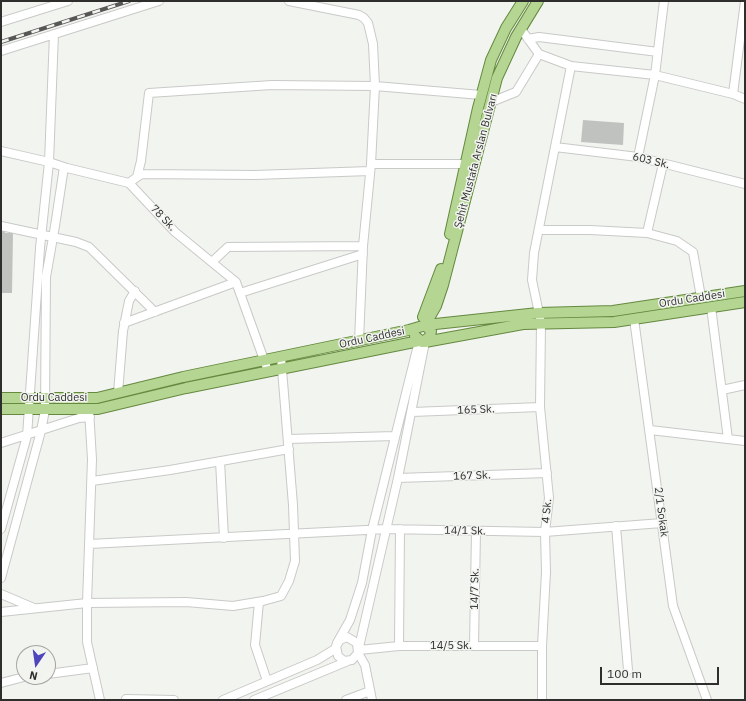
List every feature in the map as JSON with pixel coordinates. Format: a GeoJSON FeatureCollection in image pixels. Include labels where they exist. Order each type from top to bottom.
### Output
{"type":"FeatureCollection","features":[{"type":"Feature","properties":{"kind":"main road","name":"Şehit Mustafa Arslan Bulvarı"},"geometry":{"type":"LineString","coordinates":[[420,327],[444,260],[481,95],[491,60],[506,28],[523,1]]}},
{"type":"Feature","properties":{"kind":"main road","name":"Şehit Mustafa Arslan Bulvarı"},"geometry":{"type":"LineString","coordinates":[[420,327],[436,306],[443,285],[497,78],[521,29],[538,1]]}},
{"type":"Feature","properties":{"kind":"main road","name":"Ordu Caddesi"},"geometry":{"type":"LineString","coordinates":[[1,398],[97,398],[183,377],[420,327],[538,313],[632,309],[745,291]]}},
{"type":"Feature","properties":{"kind":"main road"},"geometry":{"type":"LineString","coordinates":[[705,297],[707,308]]}},
{"type":"Feature","properties":{"kind":"main road","name":"Ordu Caddesi"},"geometry":{"type":"LineString","coordinates":[[1,409],[28,409],[90,413],[98,409],[186,388],[422,341],[523,324],[614,322],[745,302]]}},
{"type":"Feature","properties":{"kind":"main road"},"geometry":{"type":"LineString","coordinates":[[632,309],[634,319]]}},
{"type":"Feature","properties":{"kind":"main road"},"geometry":{"type":"LineString","coordinates":[[420,327],[429,328],[431,334],[422,341],[414,334],[420,327]]}},
{"type":"Feature","properties":{"kind":"street"},"geometry":{"type":"LineString","coordinates":[[1,22],[68,1]]}},
{"type":"Feature","properties":{"kind":"street"},"geometry":{"type":"LineString","coordinates":[[1,51],[159,1]]}},
{"type":"Feature","properties":{"kind":"street"},"geometry":{"type":"LineString","coordinates":[[289,1],[359,15],[364,18],[368,24],[373,44],[376,86],[371,168],[363,250],[358,341]]}},
{"type":"Feature","properties":{"kind":"street"},"geometry":{"type":"LineString","coordinates":[[638,157],[655,76],[664,1]]}},
{"type":"Feature","properties":{"kind":"street"},"geometry":{"type":"LineString","coordinates":[[733,94],[745,1]]}},
{"type":"Feature","properties":{"kind":"street"},"geometry":{"type":"LineString","coordinates":[[521,29],[539,54],[571,66],[655,76],[733,94],[745,99]]}},
{"type":"Feature","properties":{"kind":"street"},"geometry":{"type":"LineString","coordinates":[[1,528],[27,436],[42,234],[49,162],[54,34]]}},
{"type":"Feature","properties":{"kind":"street"},"geometry":{"type":"LineString","coordinates":[[528,39],[539,37],[658,52]]}},
{"type":"Feature","properties":{"kind":"street"},"geometry":{"type":"LineString","coordinates":[[491,102],[516,92],[539,54]]}},
{"type":"Feature","properties":{"kind":"street","name":"4 Sk."},"geometry":{"type":"LineString","coordinates":[[542,700],[542,646],[546,572],[545,532],[549,498],[540,407],[541,323],[532,280],[534,253],[571,66]]}},
{"type":"Feature","properties":{"kind":"street"},"geometry":{"type":"LineString","coordinates":[[137,177],[141,161],[149,93],[272,85],[376,86],[481,95]]}},
{"type":"Feature","properties":{"kind":"street","name":"603 Sk."},"geometry":{"type":"LineString","coordinates":[[555,147],[638,157],[745,184]]}},
{"type":"Feature","properties":{"kind":"street"},"geometry":{"type":"LineString","coordinates":[[1,151],[49,162],[129,184],[142,174],[255,175],[466,164]]}},
{"type":"Feature","properties":{"kind":"street"},"geometry":{"type":"LineString","coordinates":[[647,233],[663,164]]}},
{"type":"Feature","properties":{"kind":"street"},"geometry":{"type":"LineString","coordinates":[[1,578],[41,431],[44,410],[46,277],[64,167]]}},
{"type":"Feature","properties":{"kind":"street","name":"78 Sk."},"geometry":{"type":"LineString","coordinates":[[129,184],[175,232],[236,282]]}},
{"type":"Feature","properties":{"kind":"street"},"geometry":{"type":"LineString","coordinates":[[1,226],[42,234],[90,247],[156,312]]}},
{"type":"Feature","properties":{"kind":"street"},"geometry":{"type":"LineString","coordinates":[[539,230],[590,230],[647,233],[677,241],[692,252],[705,297]]}},
{"type":"Feature","properties":{"kind":"street"},"geometry":{"type":"LineString","coordinates":[[212,262],[228,247],[363,250]]}},
{"type":"Feature","properties":{"kind":"street"},"geometry":{"type":"LineString","coordinates":[[240,293],[363,250]]}},
{"type":"Feature","properties":{"kind":"street"},"geometry":{"type":"LineString","coordinates":[[124,323],[236,282],[266,360],[268,371]]}},
{"type":"Feature","properties":{"kind":"street"},"geometry":{"type":"LineString","coordinates":[[118,393],[124,323],[129,300],[135,291]]}},
{"type":"Feature","properties":{"kind":"street"},"geometry":{"type":"LineString","coordinates":[[707,308],[722,390],[728,439]]}},
{"type":"Feature","properties":{"kind":"street","name":"2/1 Sokak"},"geometry":{"type":"LineString","coordinates":[[634,319],[673,606],[707,700]]}},
{"type":"Feature","properties":{"kind":"street"},"geometry":{"type":"LineString","coordinates":[[254,700],[354,659],[359,650],[412,412],[422,341]]}},
{"type":"Feature","properties":{"kind":"street"},"geometry":{"type":"LineString","coordinates":[[348,661],[338,656],[336,646],[350,620],[360,590],[372,530],[395,436],[422,341]]}},
{"type":"Feature","properties":{"kind":"street"},"geometry":{"type":"LineString","coordinates":[[1,612],[87,603],[186,602],[233,606],[259,602],[281,596],[289,581],[295,561],[289,449],[281,357]]}},
{"type":"Feature","properties":{"kind":"street"},"geometry":{"type":"LineString","coordinates":[[722,390],[745,385]]}},
{"type":"Feature","properties":{"kind":"street","name":"165 Sk."},"geometry":{"type":"LineString","coordinates":[[412,412],[540,407]]}},
{"type":"Feature","properties":{"kind":"street"},"geometry":{"type":"LineString","coordinates":[[1,443],[27,436],[90,413],[92,481],[87,603],[87,642],[100,700]]}},
{"type":"Feature","properties":{"kind":"street"},"geometry":{"type":"LineString","coordinates":[[650,430],[745,441]]}},
{"type":"Feature","properties":{"kind":"street"},"geometry":{"type":"LineString","coordinates":[[288,439],[395,436]]}},
{"type":"Feature","properties":{"kind":"street"},"geometry":{"type":"LineString","coordinates":[[92,481],[289,449]]}},
{"type":"Feature","properties":{"kind":"street"},"geometry":{"type":"LineString","coordinates":[[220,461],[224,538]]}},
{"type":"Feature","properties":{"kind":"street","name":"167 Sk."},"geometry":{"type":"LineString","coordinates":[[398,478],[547,473]]}},
{"type":"Feature","properties":{"kind":"street","name":"14/1 Sk."},"geometry":{"type":"LineString","coordinates":[[89,544],[386,529],[545,532],[662,523]]}},
{"type":"Feature","properties":{"kind":"street"},"geometry":{"type":"LineString","coordinates":[[616,526],[628,670]]}},
{"type":"Feature","properties":{"kind":"street"},"geometry":{"type":"LineString","coordinates":[[399,646],[400,529]]}},
{"type":"Feature","properties":{"kind":"street","name":"14/7 Sk."},"geometry":{"type":"LineString","coordinates":[[474,646],[476,531]]}},
{"type":"Feature","properties":{"kind":"street"},"geometry":{"type":"LineString","coordinates":[[1,594],[35,608]]}},
{"type":"Feature","properties":{"kind":"street"},"geometry":{"type":"LineString","coordinates":[[259,602],[255,645],[267,681]]}},
{"type":"Feature","properties":{"kind":"street"},"geometry":{"type":"LineString","coordinates":[[223,700],[317,660],[336,646],[343,638],[351,638],[359,650],[365,665],[372,700]]}},
{"type":"Feature","properties":{"kind":"street","name":"14/5 Sk."},"geometry":{"type":"LineString","coordinates":[[359,650],[399,646],[542,646]]}},
{"type":"Feature","properties":{"kind":"street"},"geometry":{"type":"LineString","coordinates":[[56,673],[93,668]]}},
{"type":"Feature","properties":{"kind":"street"},"geometry":{"type":"LineString","coordinates":[[1,677],[12,680]]}},
{"type":"Feature","properties":{"kind":"street"},"geometry":{"type":"LineString","coordinates":[[1,683],[16,679]]}},
{"type":"Feature","properties":{"kind":"street"},"geometry":{"type":"LineString","coordinates":[[346,700],[370,691]]}},
{"type":"Feature","properties":{"kind":"street"},"geometry":{"type":"LineString","coordinates":[[126,699],[174,700]]}},
{"type":"Feature","properties":{"kind":"building"},"geometry":{"type":"Polygon","coordinates":[[[583,120],[624,123],[623,145],[581,142],[583,120]]]}},
{"type":"Feature","properties":{"kind":"building"},"geometry":{"type":"Polygon","coordinates":[[[1,228],[5,228],[5,233],[13,233],[12,293],[1,293],[1,228]]]}},
{"type":"Feature","properties":{"kind":"railway"},"geometry":{"type":"LineString","coordinates":[[1,42],[129,1]]}}]}
